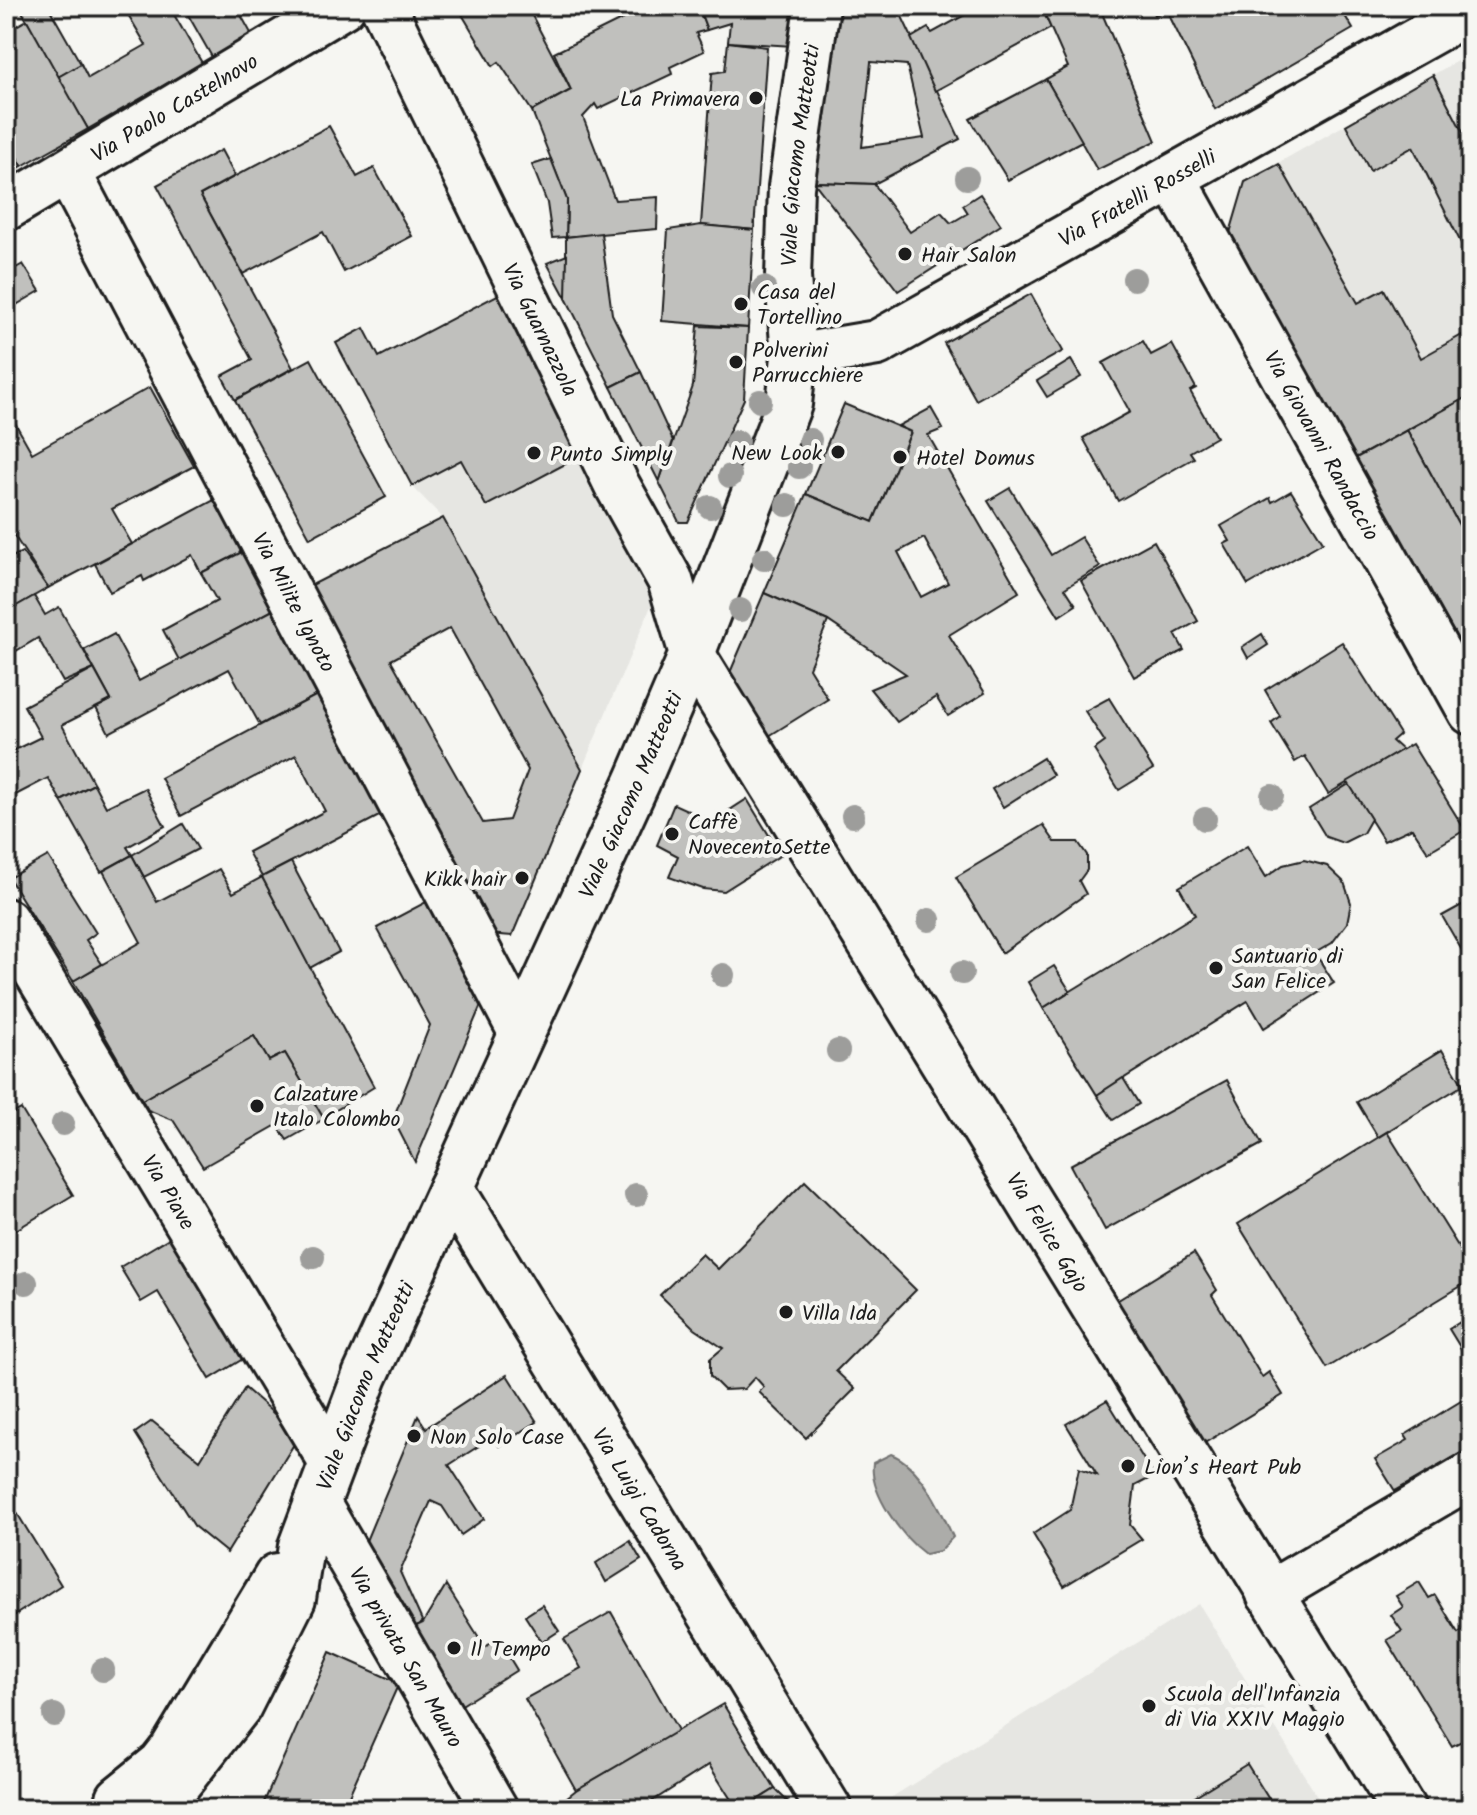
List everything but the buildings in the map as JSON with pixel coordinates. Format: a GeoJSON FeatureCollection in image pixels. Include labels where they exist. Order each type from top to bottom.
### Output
{"type":"FeatureCollection","features":[{"type":"Feature","properties":{"kind":"street","name":"Via Paolo Castelnovo"},"geometry":{"type":"LineString","coordinates":[[6,208],[343,6]]}},
{"type":"Feature","properties":{"kind":"street","name":"Via Guarnazzola"},"geometry":{"type":"LineString","coordinates":[[383,6],[617,485],[670,580],[692,654]]}},
{"type":"Feature","properties":{"kind":"street","name":"Viale Giacomo Matteotti"},"geometry":{"type":"LineString","coordinates":[[127,1806],[170,1794],[239,1706],[293,1599],[301,1546],[365,1376],[692,654],[789,404],[794,357],[788,277],[791,187],[817,6]]}},
{"type":"Feature","properties":{"kind":"street","name":"Via Fratelli Rosselli"},"geometry":{"type":"LineString","coordinates":[[794,357],[877,343],[1471,10]]}},
{"type":"Feature","properties":{"kind":"street","name":"Via Milite Ignoto"},"geometry":{"type":"LineString","coordinates":[[68,172],[521,1032]]}},
{"type":"Feature","properties":{"kind":"street","name":"Via Giovanni Randaccio"},"geometry":{"type":"LineString","coordinates":[[1173,178],[1471,712]]}},
{"type":"Feature","properties":{"kind":"street","name":"Via Felice Gajo"},"geometry":{"type":"LineString","coordinates":[[692,654],[1403,1809]]}},
{"type":"Feature","properties":{"kind":"street","name":"Via Piave"},"geometry":{"type":"LineString","coordinates":[[6,921],[332,1463]]}},
{"type":"Feature","properties":{"kind":"street","name":"Via Luigi Cadorna"},"geometry":{"type":"LineString","coordinates":[[451,1188],[829,1809]]}},
{"type":"Feature","properties":{"kind":"street"},"geometry":{"type":"LineString","coordinates":[[1269,1594],[1471,1475]]}},
{"type":"Feature","properties":{"kind":"street","name":"Via privata San Mauro"},"geometry":{"type":"LineString","coordinates":[[317,1503],[495,1809]]}},
{"type":"Feature","properties":{"kind":"shaded area"},"geometry":{"type":"Polygon","coordinates":[[[1471,53],[1471,663],[1230,233],[1245,182],[1471,53]]]}},
{"type":"Feature","properties":{"kind":"shaded area"},"geometry":{"type":"Polygon","coordinates":[[[503,292],[657,592],[582,769],[443,518],[412,486],[336,343],[364,328],[380,357],[503,292]]]}},
{"type":"Feature","properties":{"kind":"shaded area"},"geometry":{"type":"Polygon","coordinates":[[[891,1454],[920,1478],[942,1514],[953,1537],[940,1551],[925,1554],[897,1526],[882,1500],[873,1475],[873,1463],[891,1454]]]}},
{"type":"Feature","properties":{"kind":"shaded area","name":"Scuola dell'Infanzia di Via XXIV Maggio"},"geometry":{"type":"Polygon","coordinates":[[[1199,1604],[1325,1809],[873,1809],[1199,1604]]]}},
{"type":"Feature","properties":{"kind":"place","name":"La Primavera"},"geometry":{"type":"Point","coordinates":[756,98]}},
{"type":"Feature","properties":{"kind":"place","name":"Hair Salon"},"geometry":{"type":"Point","coordinates":[905,254]}},
{"type":"Feature","properties":{"kind":"place","name":"Casa del Tortellino"},"geometry":{"type":"Point","coordinates":[741,304]}},
{"type":"Feature","properties":{"kind":"place","name":"Polverini Parrucchiere"},"geometry":{"type":"Point","coordinates":[736,362]}},
{"type":"Feature","properties":{"kind":"place","name":"New Look"},"geometry":{"type":"Point","coordinates":[838,452]}},
{"type":"Feature","properties":{"kind":"place","name":"Punto Simply"},"geometry":{"type":"Point","coordinates":[534,453]}},
{"type":"Feature","properties":{"kind":"place","name":"Hotel Domus"},"geometry":{"type":"Point","coordinates":[900,457]}},
{"type":"Feature","properties":{"kind":"place","name":"Caffè NovecentoSette"},"geometry":{"type":"Point","coordinates":[672,834]}},
{"type":"Feature","properties":{"kind":"place","name":"Kikk hair"},"geometry":{"type":"Point","coordinates":[522,878]}},
{"type":"Feature","properties":{"kind":"place","name":"Santuario di San Felice"},"geometry":{"type":"Point","coordinates":[1216,968]}},
{"type":"Feature","properties":{"kind":"place","name":"Calzature Italo Colombo"},"geometry":{"type":"Point","coordinates":[257,1106]}},
{"type":"Feature","properties":{"kind":"place","name":"Villa Ida"},"geometry":{"type":"Point","coordinates":[786,1312]}},
{"type":"Feature","properties":{"kind":"place","name":"Non Solo Case"},"geometry":{"type":"Point","coordinates":[414,1436]}},
{"type":"Feature","properties":{"kind":"place","name":"Lion’s Heart Pub"},"geometry":{"type":"Point","coordinates":[1128,1466]}},
{"type":"Feature","properties":{"kind":"place","name":"Il Tempo"},"geometry":{"type":"Point","coordinates":[454,1648]}},
{"type":"Feature","properties":{"kind":"place","name":"Scuola dell'Infanzia di Via XXIV Maggio"},"geometry":{"type":"Point","coordinates":[1149,1706]}}]}
